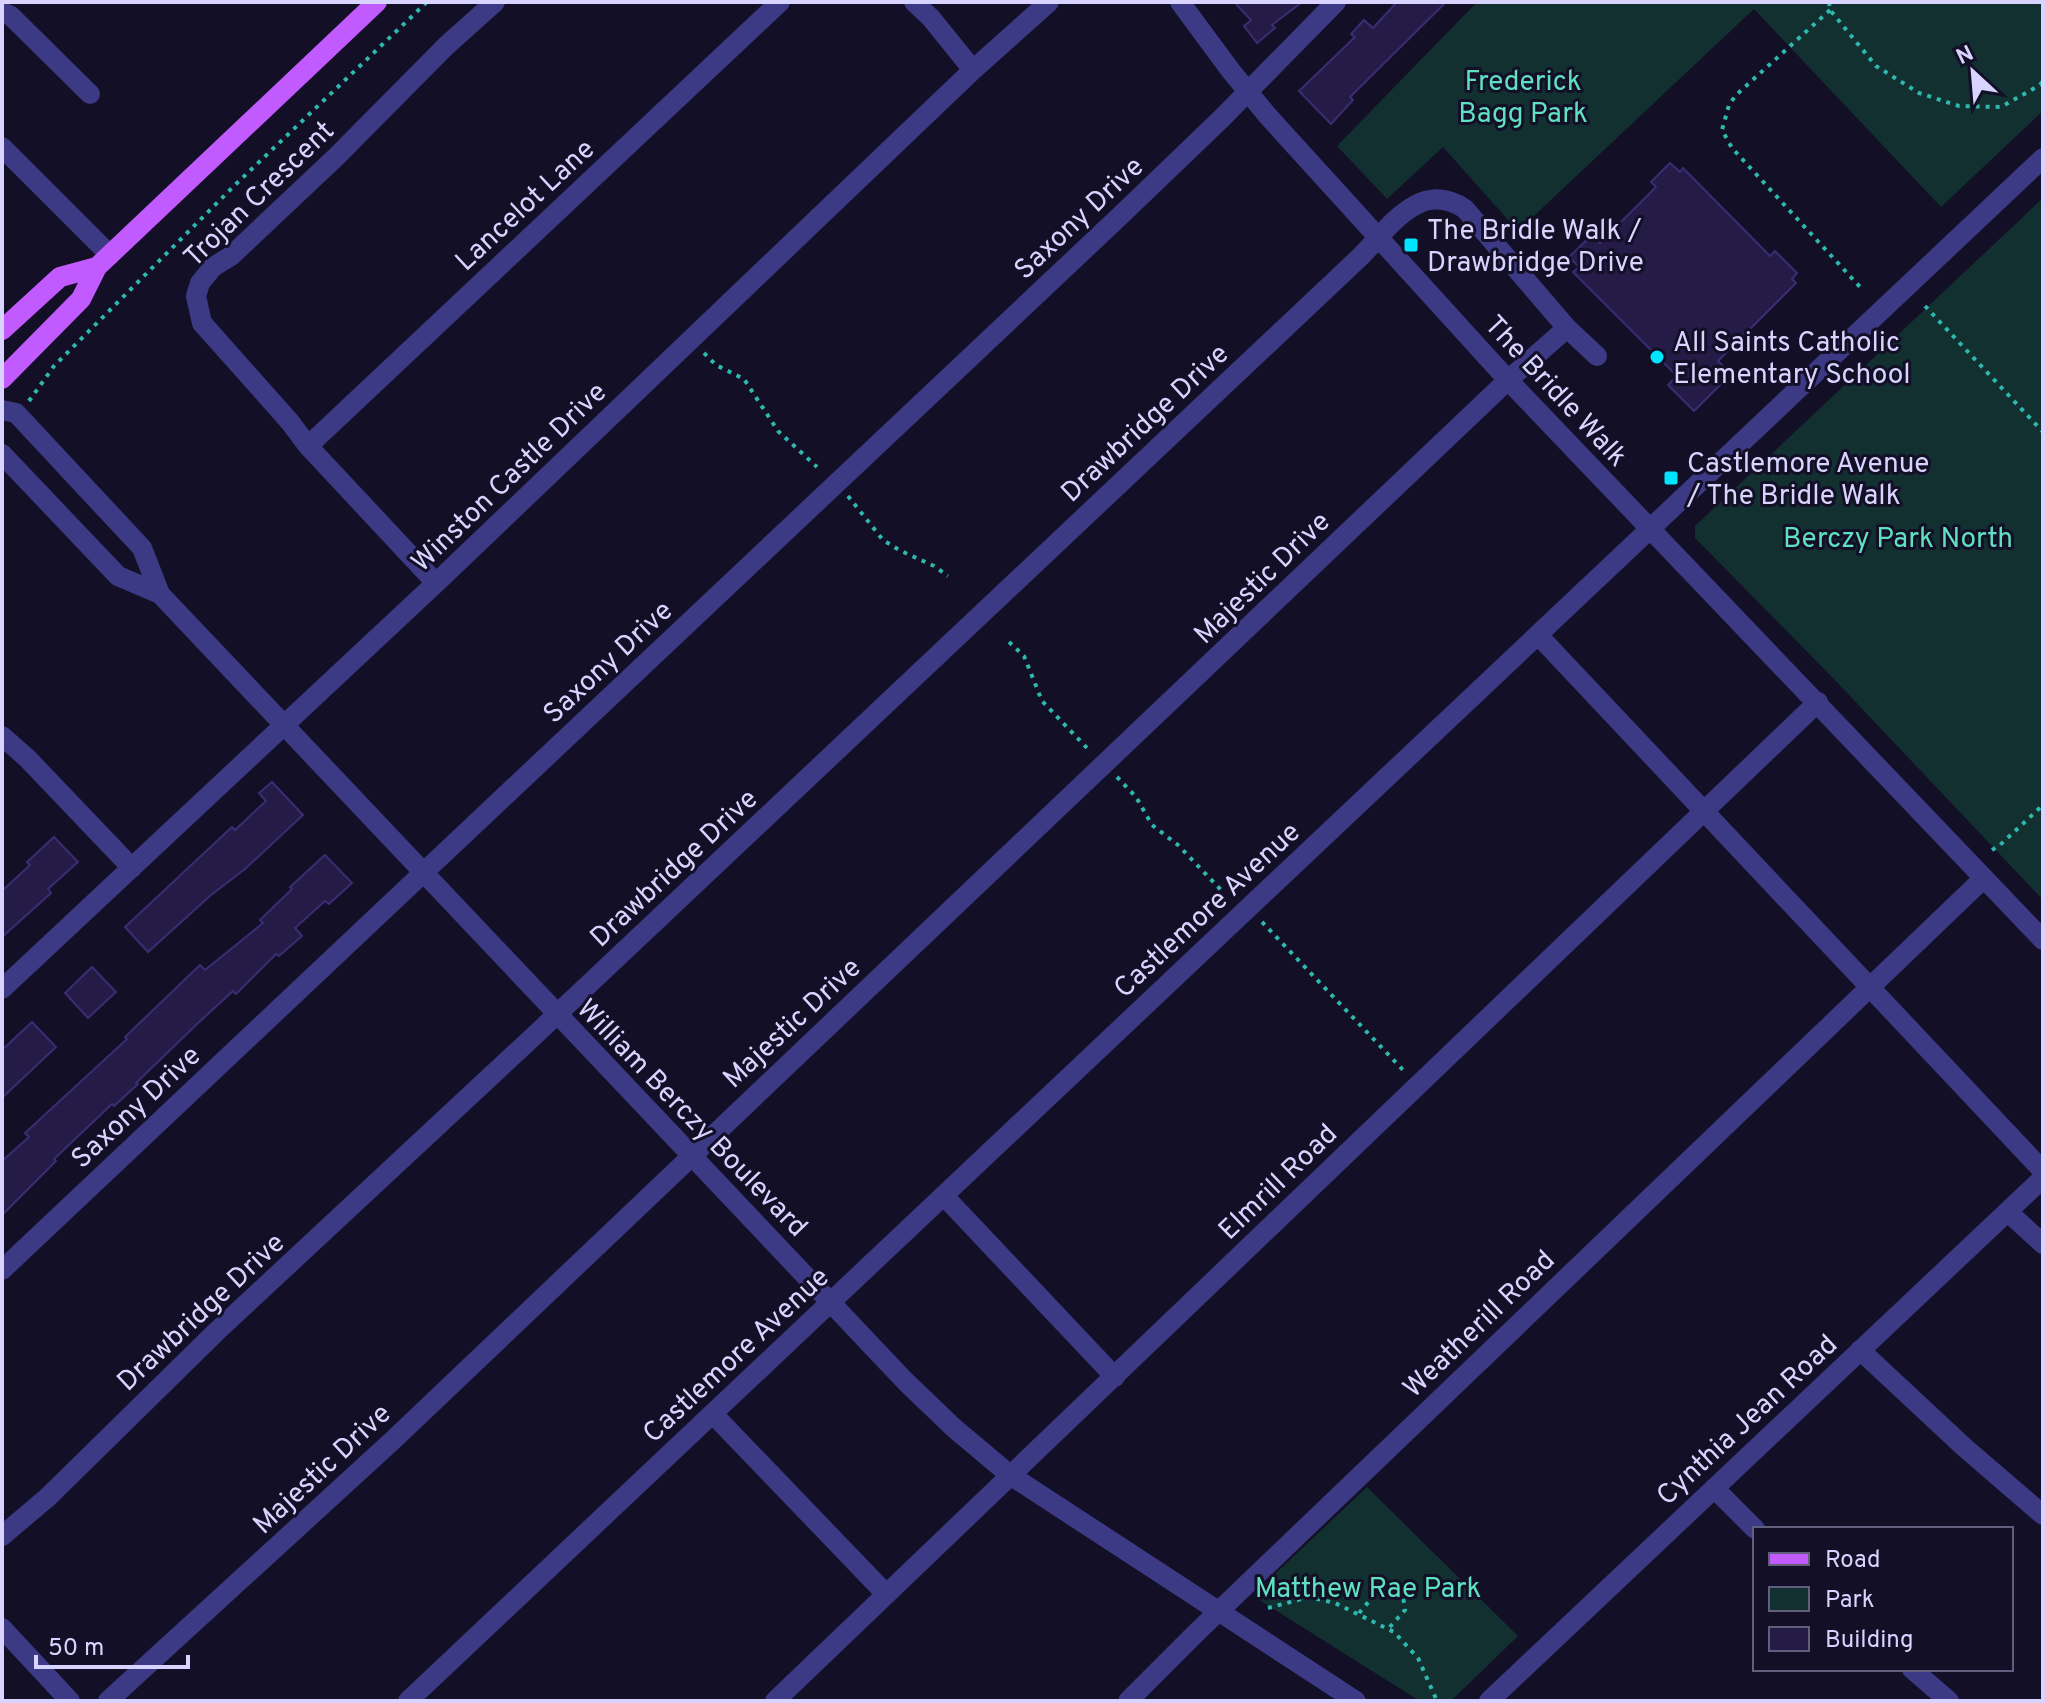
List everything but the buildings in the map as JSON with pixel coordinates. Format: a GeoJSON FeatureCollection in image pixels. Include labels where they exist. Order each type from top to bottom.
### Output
{"type":"FeatureCollection","features":[{"type":"Feature","properties":{"kind":"main road"},"geometry":{"type":"LineString","coordinates":[[2,379],[81,299],[103,261],[377,2]]}},
{"type":"Feature","properties":{"kind":"main road"},"geometry":{"type":"LineString","coordinates":[[2,330],[60,277],[103,261]]}},
{"type":"Feature","properties":{"kind":"street","name":"Trojan Crescent"},"geometry":{"type":"LineString","coordinates":[[436,583],[308,446],[202,323],[196,296],[200,283],[213,267],[231,256],[495,2]]}},
{"type":"Feature","properties":{"kind":"street","name":"Lancelot Lane"},"geometry":{"type":"LineString","coordinates":[[308,446],[780,2]]}},
{"type":"Feature","properties":{"kind":"street"},"geometry":{"type":"LineString","coordinates":[[914,2],[973,70]]}},
{"type":"Feature","properties":{"kind":"street","name":"Winston Castle Drive"},"geometry":{"type":"LineString","coordinates":[[2,989],[436,583],[973,70],[1049,2]]}},
{"type":"Feature","properties":{"kind":"street","name":"The Bridle Walk"},"geometry":{"type":"LineString","coordinates":[[1180,2],[1248,92],[1508,380],[2043,940]]}},
{"type":"Feature","properties":{"kind":"street","name":"Saxony Drive"},"geometry":{"type":"LineString","coordinates":[[2,1270],[1132,205],[1336,2]]}},
{"type":"Feature","properties":{"kind":"street"},"geometry":{"type":"LineString","coordinates":[[2,12],[11,16],[90,94]]}},
{"type":"Feature","properties":{"kind":"street"},"geometry":{"type":"LineString","coordinates":[[5,158],[103,261]]}},
{"type":"Feature","properties":{"kind":"street","name":"Castlemore Avenue"},"geometry":{"type":"LineString","coordinates":[[408,1701],[2043,158]]}},
{"type":"Feature","properties":{"kind":"street","name":"Drawbridge Drive"},"geometry":{"type":"LineString","coordinates":[[2,1536],[48,1497],[216,1332],[557,1015],[1380,238],[1409,207],[1418,202],[1442,199],[1465,209],[1567,328],[1597,356]]}},
{"type":"Feature","properties":{"kind":"street","name":"Majestic Drive"},"geometry":{"type":"LineString","coordinates":[[108,1701],[391,1442],[1508,380],[1567,328]]}},
{"type":"Feature","properties":{"kind":"street","name":"William Berczy Boulevard"},"geometry":{"type":"LineString","coordinates":[[2,410],[16,413],[142,548],[160,594],[921,1397],[972,1445],[1010,1475],[1356,1701]]}},
{"type":"Feature","properties":{"kind":"street","name":"William Berczy Boulevard"},"geometry":{"type":"LineString","coordinates":[[2,454],[118,576],[160,594]]}},
{"type":"Feature","properties":{"kind":"street"},"geometry":{"type":"LineString","coordinates":[[1538,635],[2043,1171]]}},
{"type":"Feature","properties":{"kind":"street","name":"Elmrill Road"},"geometry":{"type":"LineString","coordinates":[[775,1701],[1818,702]]}},
{"type":"Feature","properties":{"kind":"street"},"geometry":{"type":"LineString","coordinates":[[2,736],[132,868]]}},
{"type":"Feature","properties":{"kind":"street"},"geometry":{"type":"LineString","coordinates":[[1869,988],[1984,878]]}},
{"type":"Feature","properties":{"kind":"street","name":"Weatherill Road"},"geometry":{"type":"LineString","coordinates":[[1128,1701],[1869,988]]}},
{"type":"Feature","properties":{"kind":"street","name":"Cynthia Jean Road"},"geometry":{"type":"LineString","coordinates":[[1489,1701],[2043,1178]]}},
{"type":"Feature","properties":{"kind":"street"},"geometry":{"type":"LineString","coordinates":[[944,1196],[1115,1377]]}},
{"type":"Feature","properties":{"kind":"street"},"geometry":{"type":"LineString","coordinates":[[2008,1212],[2043,1244]]}},
{"type":"Feature","properties":{"kind":"street"},"geometry":{"type":"LineString","coordinates":[[1860,1350],[2043,1515]]}},
{"type":"Feature","properties":{"kind":"street"},"geometry":{"type":"LineString","coordinates":[[713,1414],[886,1594]]}},
{"type":"Feature","properties":{"kind":"street"},"geometry":{"type":"LineString","coordinates":[[1714,1488],[1753,1527]]}},
{"type":"Feature","properties":{"kind":"street"},"geometry":{"type":"LineString","coordinates":[[2,1628],[70,1701]]}},
{"type":"Feature","properties":{"kind":"street"},"geometry":{"type":"LineString","coordinates":[[1914,1671],[1949,1701]]}},
{"type":"Feature","properties":{"kind":"path"},"geometry":{"type":"LineString","coordinates":[[28,403],[54,366],[236,184],[427,2]]}},
{"type":"Feature","properties":{"kind":"path"},"geometry":{"type":"LineString","coordinates":[[1829,2],[1830,10],[1876,66],[1919,93],[1959,106],[2001,107],[2042,84]]}},
{"type":"Feature","properties":{"kind":"path"},"geometry":{"type":"LineString","coordinates":[[1830,10],[1736,95],[1729,105],[1722,130],[1732,148],[1860,287]]}},
{"type":"Feature","properties":{"kind":"path"},"geometry":{"type":"LineString","coordinates":[[1925,306],[2043,432]]}},
{"type":"Feature","properties":{"kind":"path"},"geometry":{"type":"LineString","coordinates":[[691,341],[716,365],[744,379],[778,431],[817,467]]}},
{"type":"Feature","properties":{"kind":"path"},"geometry":{"type":"LineString","coordinates":[[846,494],[883,540],[948,576]]}},
{"type":"Feature","properties":{"kind":"path"},"geometry":{"type":"LineString","coordinates":[[1009,642],[1024,656],[1042,701],[1087,748]]}},
{"type":"Feature","properties":{"kind":"path"},"geometry":{"type":"LineString","coordinates":[[1116,775],[1136,797],[1152,825],[1178,845],[1221,890]]}},
{"type":"Feature","properties":{"kind":"path"},"geometry":{"type":"LineString","coordinates":[[1992,850],[2043,805]]}},
{"type":"Feature","properties":{"kind":"path"},"geometry":{"type":"LineString","coordinates":[[1260,921],[1408,1075]]}},
{"type":"Feature","properties":{"kind":"path"},"geometry":{"type":"LineString","coordinates":[[1359,1614],[1377,1592],[1389,1587],[1399,1591],[1404,1598],[1405,1610],[1388,1629]]}},
{"type":"Feature","properties":{"kind":"path"},"geometry":{"type":"LineString","coordinates":[[1268,1608],[1309,1597],[1335,1603],[1394,1632],[1418,1658],[1437,1701]]}},
{"type":"Feature","properties":{"kind":"green space","name":"Frederick Bagg Park"},"geometry":{"type":"Polygon","coordinates":[[[1477,2],[2043,2],[2043,111],[1941,207],[1754,9],[1518,231],[1443,147],[1387,199],[1337,146],[1477,2]]]}},
{"type":"Feature","properties":{"kind":"green space","name":"Berczy Park North"},"geometry":{"type":"Polygon","coordinates":[[[2043,198],[2043,900],[1831,676],[1695,538],[1695,526],[2043,198]]]}},
{"type":"Feature","properties":{"kind":"green space","name":"Matthew Rae Park"},"geometry":{"type":"Polygon","coordinates":[[[1367,1487],[1518,1636],[1451,1701],[1421,1701],[1415,1698],[1256,1598],[1263,1585],[1367,1487]]]}},
{"type":"Feature","properties":{"kind":"place","name":"The Bridle Walk / Drawbridge Drive"},"geometry":{"type":"Point","coordinates":[1411,245]}},
{"type":"Feature","properties":{"kind":"place","name":"All Saints Catholic Elementary School"},"geometry":{"type":"Point","coordinates":[1657,357]}},
{"type":"Feature","properties":{"kind":"place","name":"Castlemore Avenue / The Bridle Walk"},"geometry":{"type":"Point","coordinates":[1671,478]}}]}
